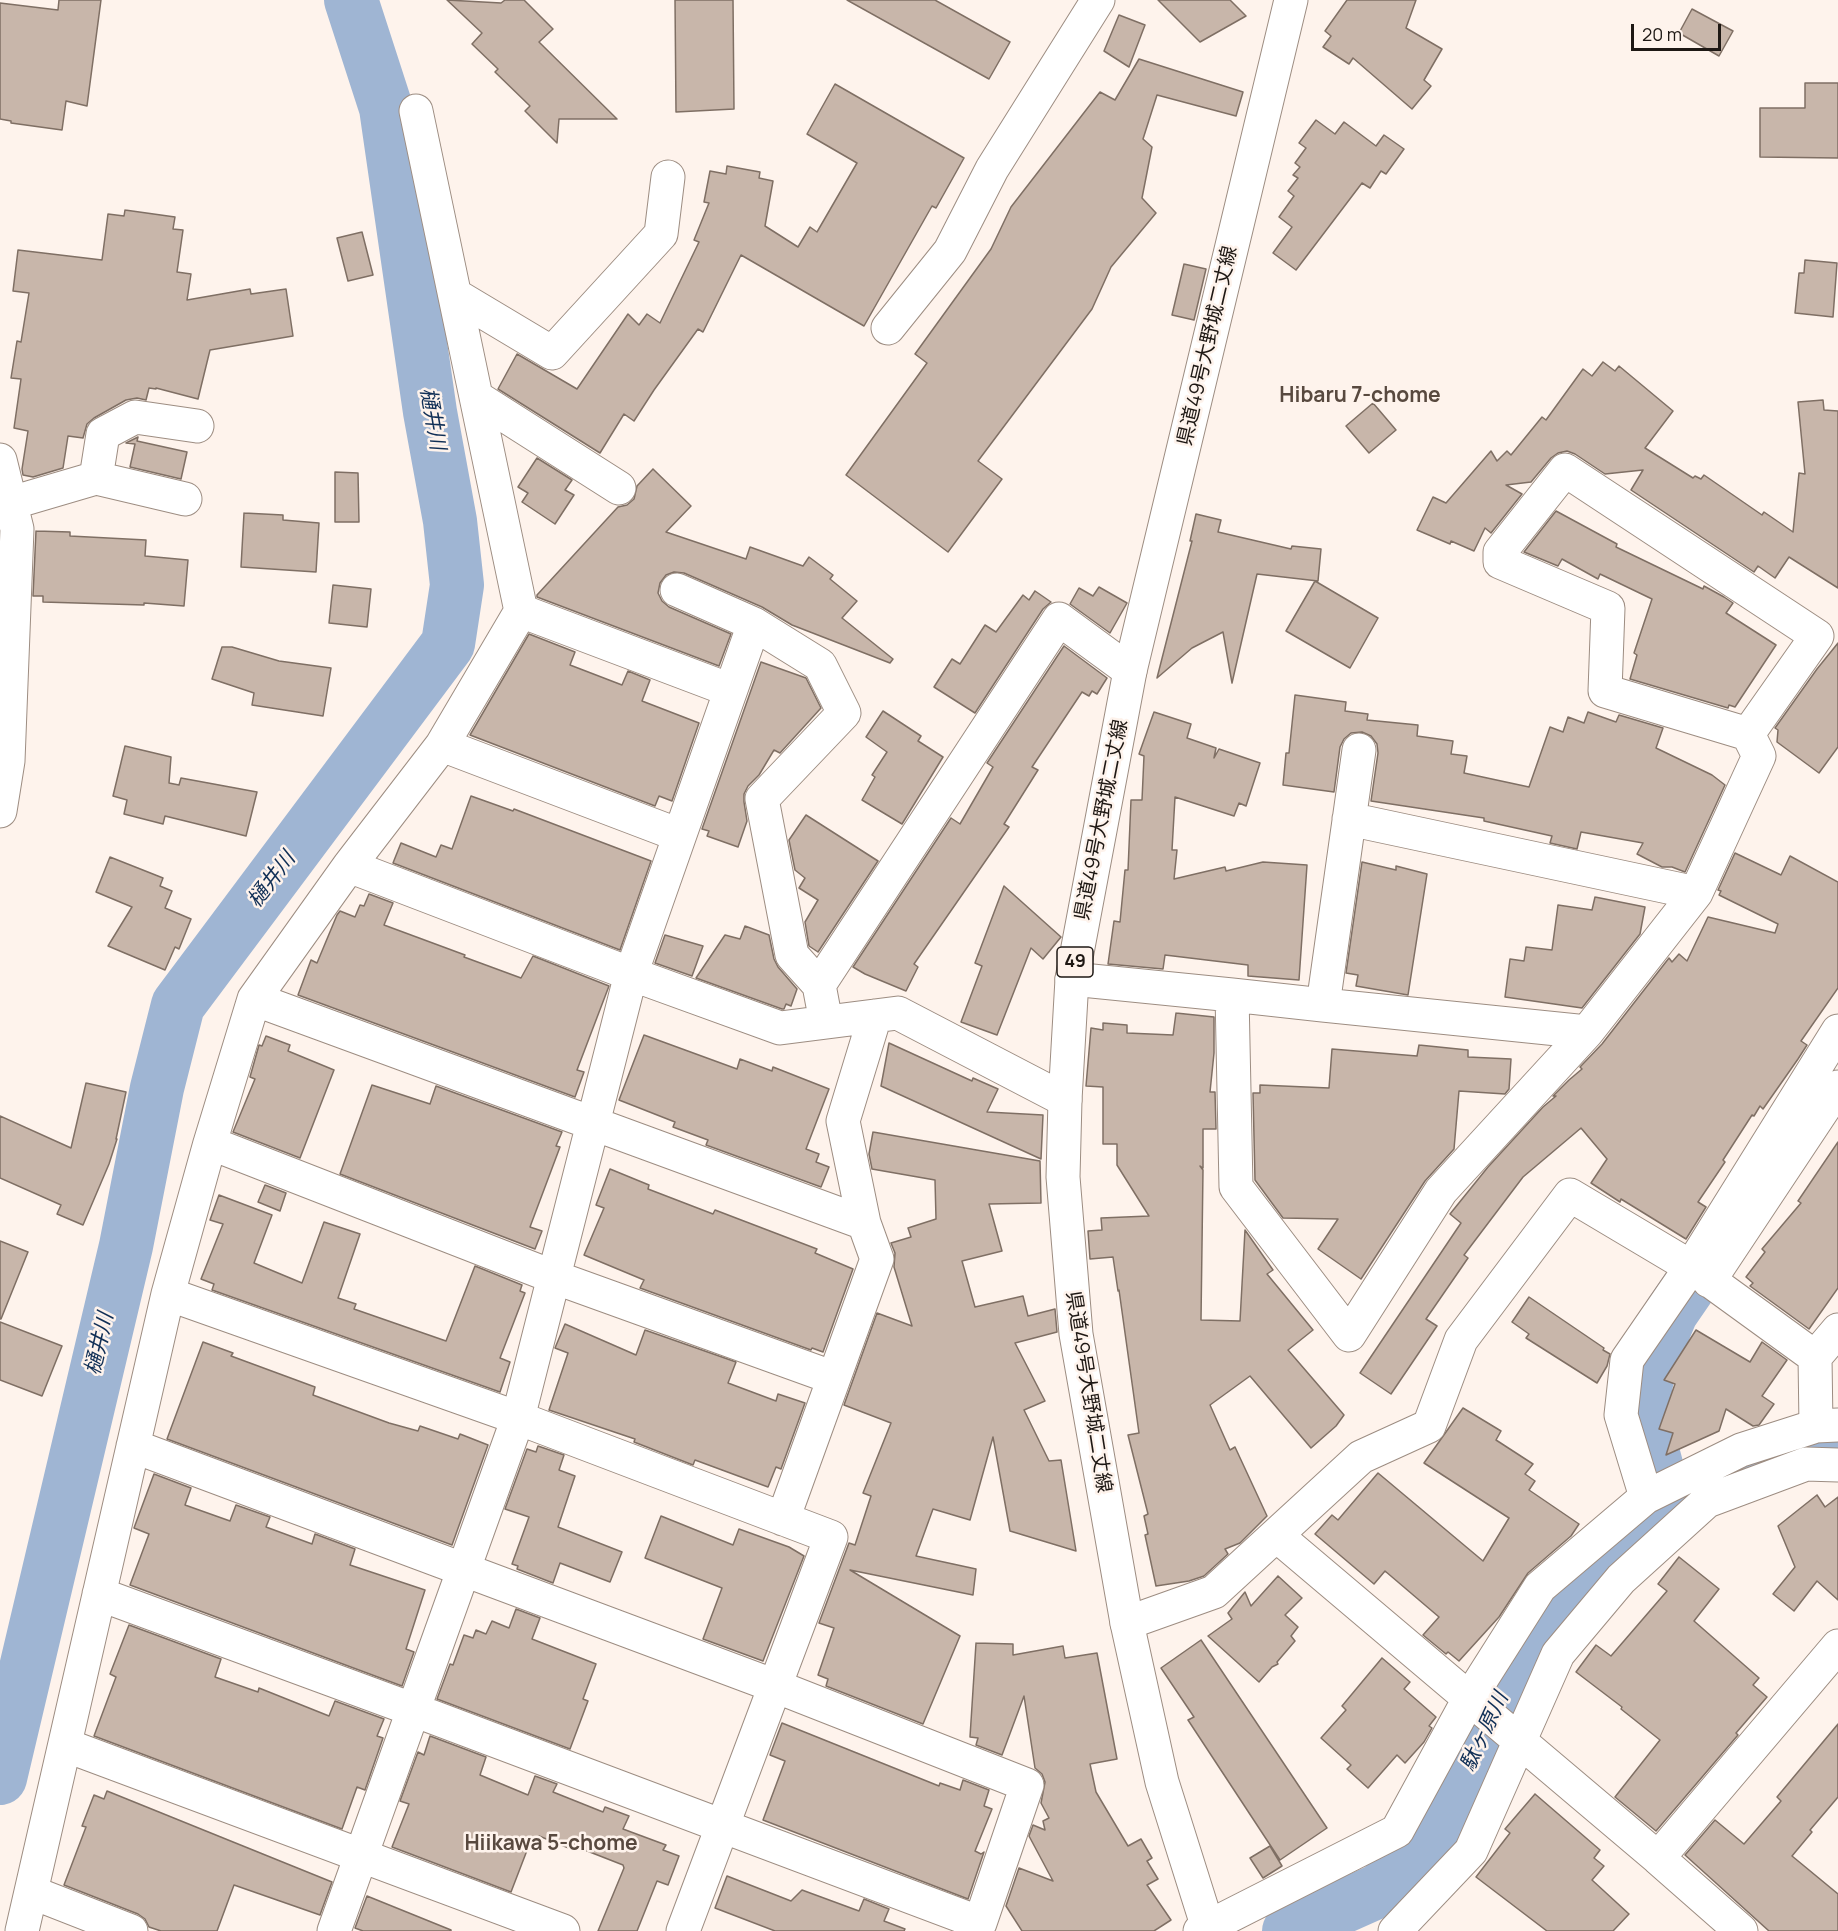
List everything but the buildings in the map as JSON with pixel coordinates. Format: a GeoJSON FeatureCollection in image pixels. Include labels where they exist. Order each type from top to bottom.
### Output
{"type":"FeatureCollection","features":[{"type":"Feature","properties":{"kind":"street"},"geometry":{"type":"LineString","coordinates":[[888,328],[950,251],[992,169],[1098,0]]}},
{"type":"Feature","properties":{"kind":"street","name":"県道49号大野城二丈線"},"geometry":{"type":"LineString","coordinates":[[1206,1930],[1162,1782],[1127,1623],[1076,1335],[1063,1177],[1065,1100],[1072,979],[1130,671],[1291,0]]}},
{"type":"Feature","properties":{"kind":"street"},"geometry":{"type":"LineString","coordinates":[[22,1931],[168,1294],[210,1143],[254,999],[349,866],[442,745],[521,611],[417,111]]}},
{"type":"Feature","properties":{"kind":"street"},"geometry":{"type":"LineString","coordinates":[[455,295],[552,353],[661,234],[668,177]]}},
{"type":"Feature","properties":{"kind":"street"},"geometry":{"type":"LineString","coordinates":[[476,397],[619,489]]}},
{"type":"Feature","properties":{"kind":"street"},"geometry":{"type":"LineString","coordinates":[[96,478],[103,434],[135,417],[197,426]]}},
{"type":"Feature","properties":{"kind":"street"},"geometry":{"type":"LineString","coordinates":[[0,459],[17,529],[8,761],[0,811]]}},
{"type":"Feature","properties":{"kind":"street"},"geometry":{"type":"LineString","coordinates":[[1232,995],[1236,1187],[1349,1335],[1441,1191],[1587,1032],[1696,893],[1759,756],[1748,734],[1605,691],[1608,608],[1500,561],[1500,552],[1565,470],[1817,636],[1748,734]]}},
{"type":"Feature","properties":{"kind":"street"},"geometry":{"type":"LineString","coordinates":[[11,503],[96,478],[185,498]]}},
{"type":"Feature","properties":{"kind":"street"},"geometry":{"type":"LineString","coordinates":[[677,590],[754,624],[820,665],[844,713],[762,799],[792,955],[819,985],[826,1022]]}},
{"type":"Feature","properties":{"kind":"street"},"geometry":{"type":"LineString","coordinates":[[521,611],[730,690]]}},
{"type":"Feature","properties":{"kind":"street"},"geometry":{"type":"LineString","coordinates":[[819,985],[1059,619],[1130,671]]}},
{"type":"Feature","properties":{"kind":"street"},"geometry":{"type":"LineString","coordinates":[[334,1931],[518,1418],[631,974],[754,624]]}},
{"type":"Feature","properties":{"kind":"street"},"geometry":{"type":"LineString","coordinates":[[442,745],[679,835]]}},
{"type":"Feature","properties":{"kind":"street"},"geometry":{"type":"LineString","coordinates":[[1323,1005],[1359,750]]}},
{"type":"Feature","properties":{"kind":"street"},"geometry":{"type":"LineString","coordinates":[[1349,819],[1696,893]]}},
{"type":"Feature","properties":{"kind":"street"},"geometry":{"type":"LineString","coordinates":[[349,866],[631,974],[780,1028],[898,1013],[1065,1100]]}},
{"type":"Feature","properties":{"kind":"street"},"geometry":{"type":"LineString","coordinates":[[1072,979],[1587,1032]]}},
{"type":"Feature","properties":{"kind":"street"},"geometry":{"type":"LineString","coordinates":[[254,999],[864,1223]]}},
{"type":"Feature","properties":{"kind":"street"},"geometry":{"type":"LineString","coordinates":[[783,1519],[877,1259],[864,1223],[843,1121],[875,1016]]}},
{"type":"Feature","properties":{"kind":"street"},"geometry":{"type":"LineString","coordinates":[[1700,1274],[1838,1031]]}},
{"type":"Feature","properties":{"kind":"street"},"geometry":{"type":"LineString","coordinates":[[1646,1497],[1620,1415],[1627,1360],[1700,1274],[1838,1087]]}},
{"type":"Feature","properties":{"kind":"street"},"geometry":{"type":"LineString","coordinates":[[210,1143],[554,1277],[834,1378]]}},
{"type":"Feature","properties":{"kind":"street"},"geometry":{"type":"LineString","coordinates":[[1127,1623],[1215,1592],[1361,1457],[1429,1426],[1461,1340],[1570,1195],[1700,1274],[1815,1358],[1827,1426],[1741,1450],[1646,1497],[1540,1587],[1397,1831],[1206,1930]]}},
{"type":"Feature","properties":{"kind":"street"},"geometry":{"type":"LineString","coordinates":[[168,1294],[518,1418],[831,1537],[683,1931]]}},
{"type":"Feature","properties":{"kind":"street"},"geometry":{"type":"LineString","coordinates":[[1815,1358],[1838,1330]]}},
{"type":"Feature","properties":{"kind":"street"},"geometry":{"type":"LineString","coordinates":[[99,1594],[993,1927],[1027,1785],[775,1686],[133,1446]]}},
{"type":"Feature","properties":{"kind":"street"},"geometry":{"type":"LineString","coordinates":[[1395,1931],[1471,1851],[1514,1736],[1558,1653],[1621,1580],[1707,1501],[1806,1464],[1838,1464]]}},
{"type":"Feature","properties":{"kind":"street"},"geometry":{"type":"LineString","coordinates":[[1276,1535],[1658,1857],[1741,1931]]}},
{"type":"Feature","properties":{"kind":"street"},"geometry":{"type":"LineString","coordinates":[[1658,1857],[1838,1646]]}},
{"type":"Feature","properties":{"kind":"street"},"geometry":{"type":"LineString","coordinates":[[65,1745],[563,1931]]}},
{"type":"Feature","properties":{"kind":"street"},"geometry":{"type":"LineString","coordinates":[[31,1893],[131,1931]]}},
{"type":"Feature","properties":{"kind":"waterway","name":"樋井川"},"geometry":{"type":"LineString","coordinates":[[0,1778],[126,1246],[157,1088],[178,1005],[448,644],[457,585],[450,521],[430,412],[386,108],[351,0]]}},
{"type":"Feature","properties":{"kind":"waterway"},"geometry":{"type":"LineString","coordinates":[[1667,1506],[1641,1409],[1650,1363],[1671,1313],[1693,1281]]}},
{"type":"Feature","properties":{"kind":"waterway","name":"駄ヶ原川"},"geometry":{"type":"LineString","coordinates":[[1289,1931],[1378,1891],[1417,1859],[1469,1770],[1501,1694],[1528,1649],[1667,1506],[1749,1465],[1838,1440]]}},
{"type":"Feature","properties":{"kind":"district","name":"Hibaru 7-chome"},"geometry":{"type":"Point","coordinates":[1360,396]}},
{"type":"Feature","properties":{"kind":"district","name":"Hiikawa 5-chome"},"geometry":{"type":"Point","coordinates":[551,1844]}}]}
